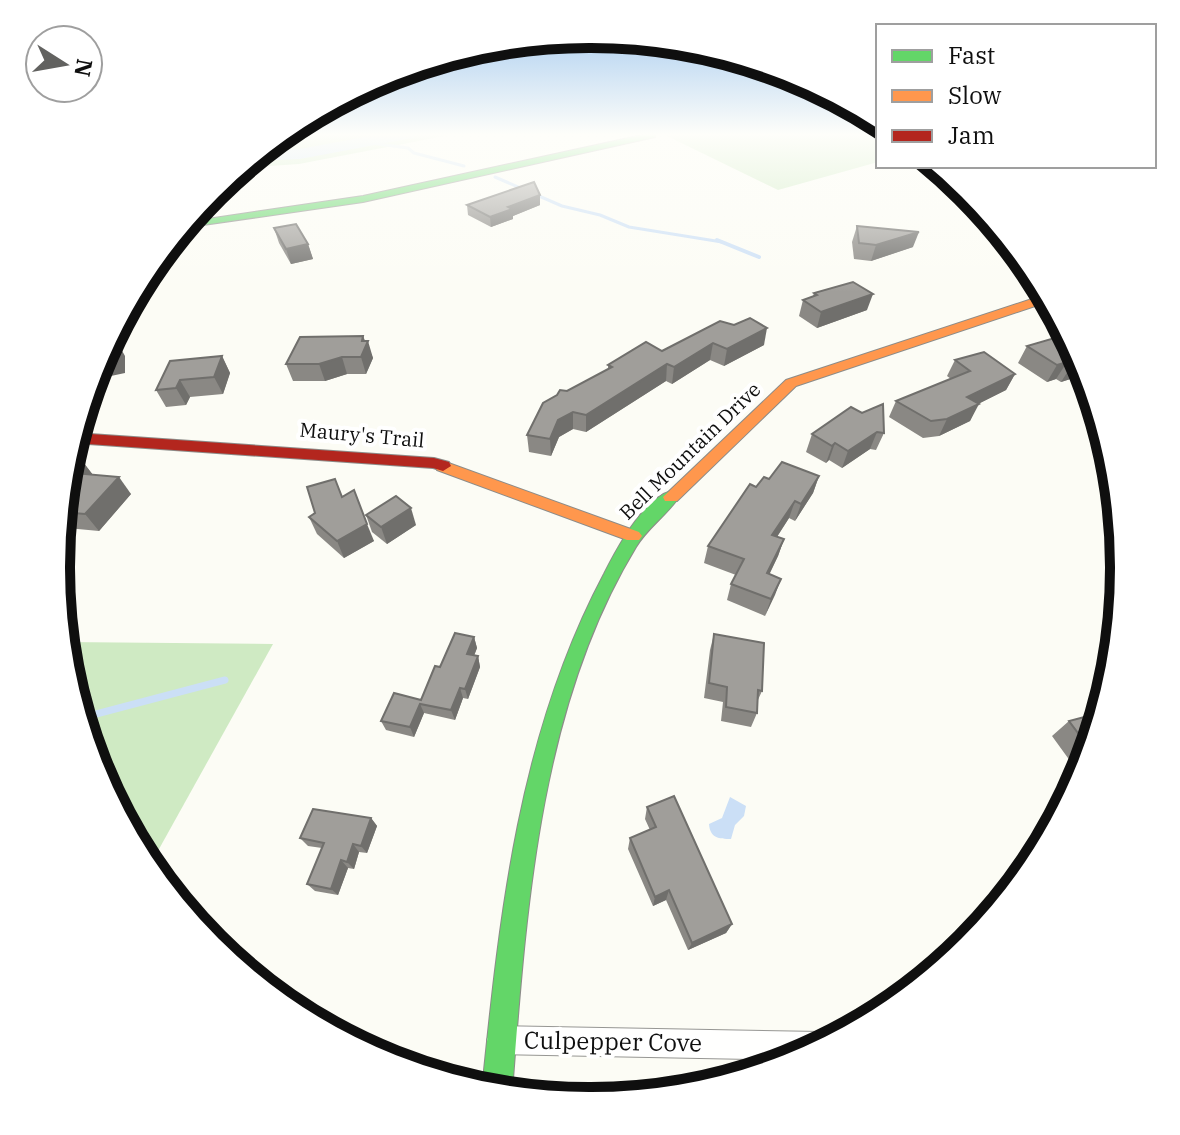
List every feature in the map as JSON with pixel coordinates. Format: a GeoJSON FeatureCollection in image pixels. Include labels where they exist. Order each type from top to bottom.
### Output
{"type":"FeatureCollection","features":[{"type":"Feature","properties":{"kind":"street"},"geometry":{"type":"LineString","coordinates":[[201,222],[363,199],[422,186]]}},
{"type":"Feature","properties":{"kind":"street","name":"Bell Mountain Drive"},"geometry":{"type":"LineString","coordinates":[[498,1079],[531,810],[561,688],[593,612],[633,536],[703,464],[791,383],[1036,302]]}},
{"type":"Feature","properties":{"kind":"street","name":"Maury's Trail"},"geometry":{"type":"LineString","coordinates":[[87,439],[434,463],[633,536]]}},
{"type":"Feature","properties":{"kind":"street","name":"Culpepper Cove"},"geometry":{"type":"LineString","coordinates":[[501,1040],[792,1045]]}},
{"type":"Feature","properties":{"kind":"green space"},"geometry":{"type":"Polygon","coordinates":[[[770,186],[792,186],[778,190],[770,186]]]}},
{"type":"Feature","properties":{"kind":"green space"},"geometry":{"type":"Polygon","coordinates":[[[76,642],[273,644],[156,854],[110,766],[88,702],[76,642]]]}},
{"type":"Feature","properties":{"kind":"water"},"geometry":{"type":"Polygon","coordinates":[[[730,797],[746,806],[744,816],[735,825],[731,839],[719,838],[713,835],[709,824],[722,818],[730,797]]]}},
{"type":"Feature","properties":{"kind":"building"},"geometry":{"type":"Polygon","coordinates":[[[522,186],[536,186],[540,195],[490,217],[467,205],[522,186]]]}},
{"type":"Feature","properties":{"kind":"building"},"geometry":{"type":"Polygon","coordinates":[[[296,224],[308,244],[286,249],[274,228],[296,224]]]}},
{"type":"Feature","properties":{"kind":"building"},"geometry":{"type":"Polygon","coordinates":[[[857,226],[919,232],[876,245],[859,243],[857,226]]]}},
{"type":"Feature","properties":{"kind":"building"},"geometry":{"type":"Polygon","coordinates":[[[853,282],[873,294],[821,312],[803,300],[817,295],[814,293],[853,282]]]}},
{"type":"Feature","properties":{"kind":"building"},"geometry":{"type":"Polygon","coordinates":[[[750,318],[767,328],[727,349],[713,343],[674,367],[667,364],[586,415],[573,412],[558,420],[550,439],[527,435],[543,403],[560,390],[567,391],[612,367],[608,365],[646,342],[662,351],[720,321],[734,325],[750,318]]]}},
{"type":"Feature","properties":{"kind":"building"},"geometry":{"type":"Polygon","coordinates":[[[363,336],[362,341],[368,341],[361,357],[342,357],[319,364],[286,364],[300,337],[363,336]]]}},
{"type":"Feature","properties":{"kind":"building"},"geometry":{"type":"Polygon","coordinates":[[[1056,338],[1067,362],[1057,365],[1027,346],[1056,338]]]}},
{"type":"Feature","properties":{"kind":"building"},"geometry":{"type":"Polygon","coordinates":[[[984,352],[1015,374],[967,397],[979,404],[947,419],[931,421],[896,401],[970,371],[955,360],[984,352]]]}},
{"type":"Feature","properties":{"kind":"building"},"geometry":{"type":"Polygon","coordinates":[[[222,356],[214,377],[180,380],[176,388],[156,390],[170,361],[222,356]]]}},
{"type":"Feature","properties":{"kind":"building"},"geometry":{"type":"Polygon","coordinates":[[[883,404],[884,433],[877,432],[848,451],[812,434],[851,407],[862,413],[883,404]]]}},
{"type":"Feature","properties":{"kind":"building"},"geometry":{"type":"Polygon","coordinates":[[[782,462],[819,476],[801,504],[795,501],[772,535],[784,539],[767,573],[781,579],[771,599],[731,584],[744,559],[708,546],[750,484],[756,487],[764,477],[769,479],[782,462]]]}},
{"type":"Feature","properties":{"kind":"building"},"geometry":{"type":"Polygon","coordinates":[[[79,474],[119,477],[85,514],[74,513],[79,474]]]}},
{"type":"Feature","properties":{"kind":"building"},"geometry":{"type":"Polygon","coordinates":[[[335,479],[342,497],[354,490],[367,524],[337,541],[309,517],[315,513],[307,487],[335,479]]]}},
{"type":"Feature","properties":{"kind":"building"},"geometry":{"type":"Polygon","coordinates":[[[396,496],[411,508],[381,527],[366,515],[396,496]]]}},
{"type":"Feature","properties":{"kind":"building"},"geometry":{"type":"Polygon","coordinates":[[[455,633],[474,637],[467,654],[478,656],[465,689],[460,688],[451,710],[420,704],[410,727],[381,721],[394,693],[421,700],[435,666],[440,667],[455,633]]]}},
{"type":"Feature","properties":{"kind":"building"},"geometry":{"type":"Polygon","coordinates":[[[714,634],[764,643],[762,691],[758,690],[757,713],[726,707],[727,687],[709,683],[714,634]]]}},
{"type":"Feature","properties":{"kind":"building"},"geometry":{"type":"Polygon","coordinates":[[[1088,716],[1081,737],[1069,721],[1088,716]]]}},
{"type":"Feature","properties":{"kind":"building"},"geometry":{"type":"Polygon","coordinates":[[[674,796],[732,924],[692,943],[669,890],[655,897],[630,838],[656,827],[647,807],[674,796]]]}},
{"type":"Feature","properties":{"kind":"building"},"geometry":{"type":"Polygon","coordinates":[[[313,809],[371,818],[361,846],[353,844],[347,862],[341,860],[331,889],[307,884],[324,843],[300,838],[313,809]]]}},
{"type":"Feature","properties":{"kind":"waterway"},"geometry":{"type":"LineString","coordinates":[[516,186],[562,206],[600,215],[629,227],[722,242]]}},
{"type":"Feature","properties":{"kind":"waterway"},"geometry":{"type":"LineString","coordinates":[[717,240],[722,242]]}},
{"type":"Feature","properties":{"kind":"waterway"},"geometry":{"type":"LineString","coordinates":[[722,242],[759,257]]}},
{"type":"Feature","properties":{"kind":"waterway"},"geometry":{"type":"LineString","coordinates":[[92,715],[225,680]]}},
{"type":"Feature","properties":{"kind":"traffic: fast"},"geometry":{"type":"LineString","coordinates":[[201,222],[363,199],[422,186]]}},
{"type":"Feature","properties":{"kind":"traffic: fast"},"geometry":{"type":"LineString","coordinates":[[498,1079],[509,962],[527,832],[558,705],[580,644],[626,548],[641,526],[671,497]]}},
{"type":"Feature","properties":{"kind":"traffic: slow"},"geometry":{"type":"LineString","coordinates":[[671,497],[791,383],[1036,302]]}},
{"type":"Feature","properties":{"kind":"traffic: slow"},"geometry":{"type":"LineString","coordinates":[[443,466],[633,536]]}},
{"type":"Feature","properties":{"kind":"traffic: jam"},"geometry":{"type":"LineString","coordinates":[[87,439],[443,466]]}}]}
